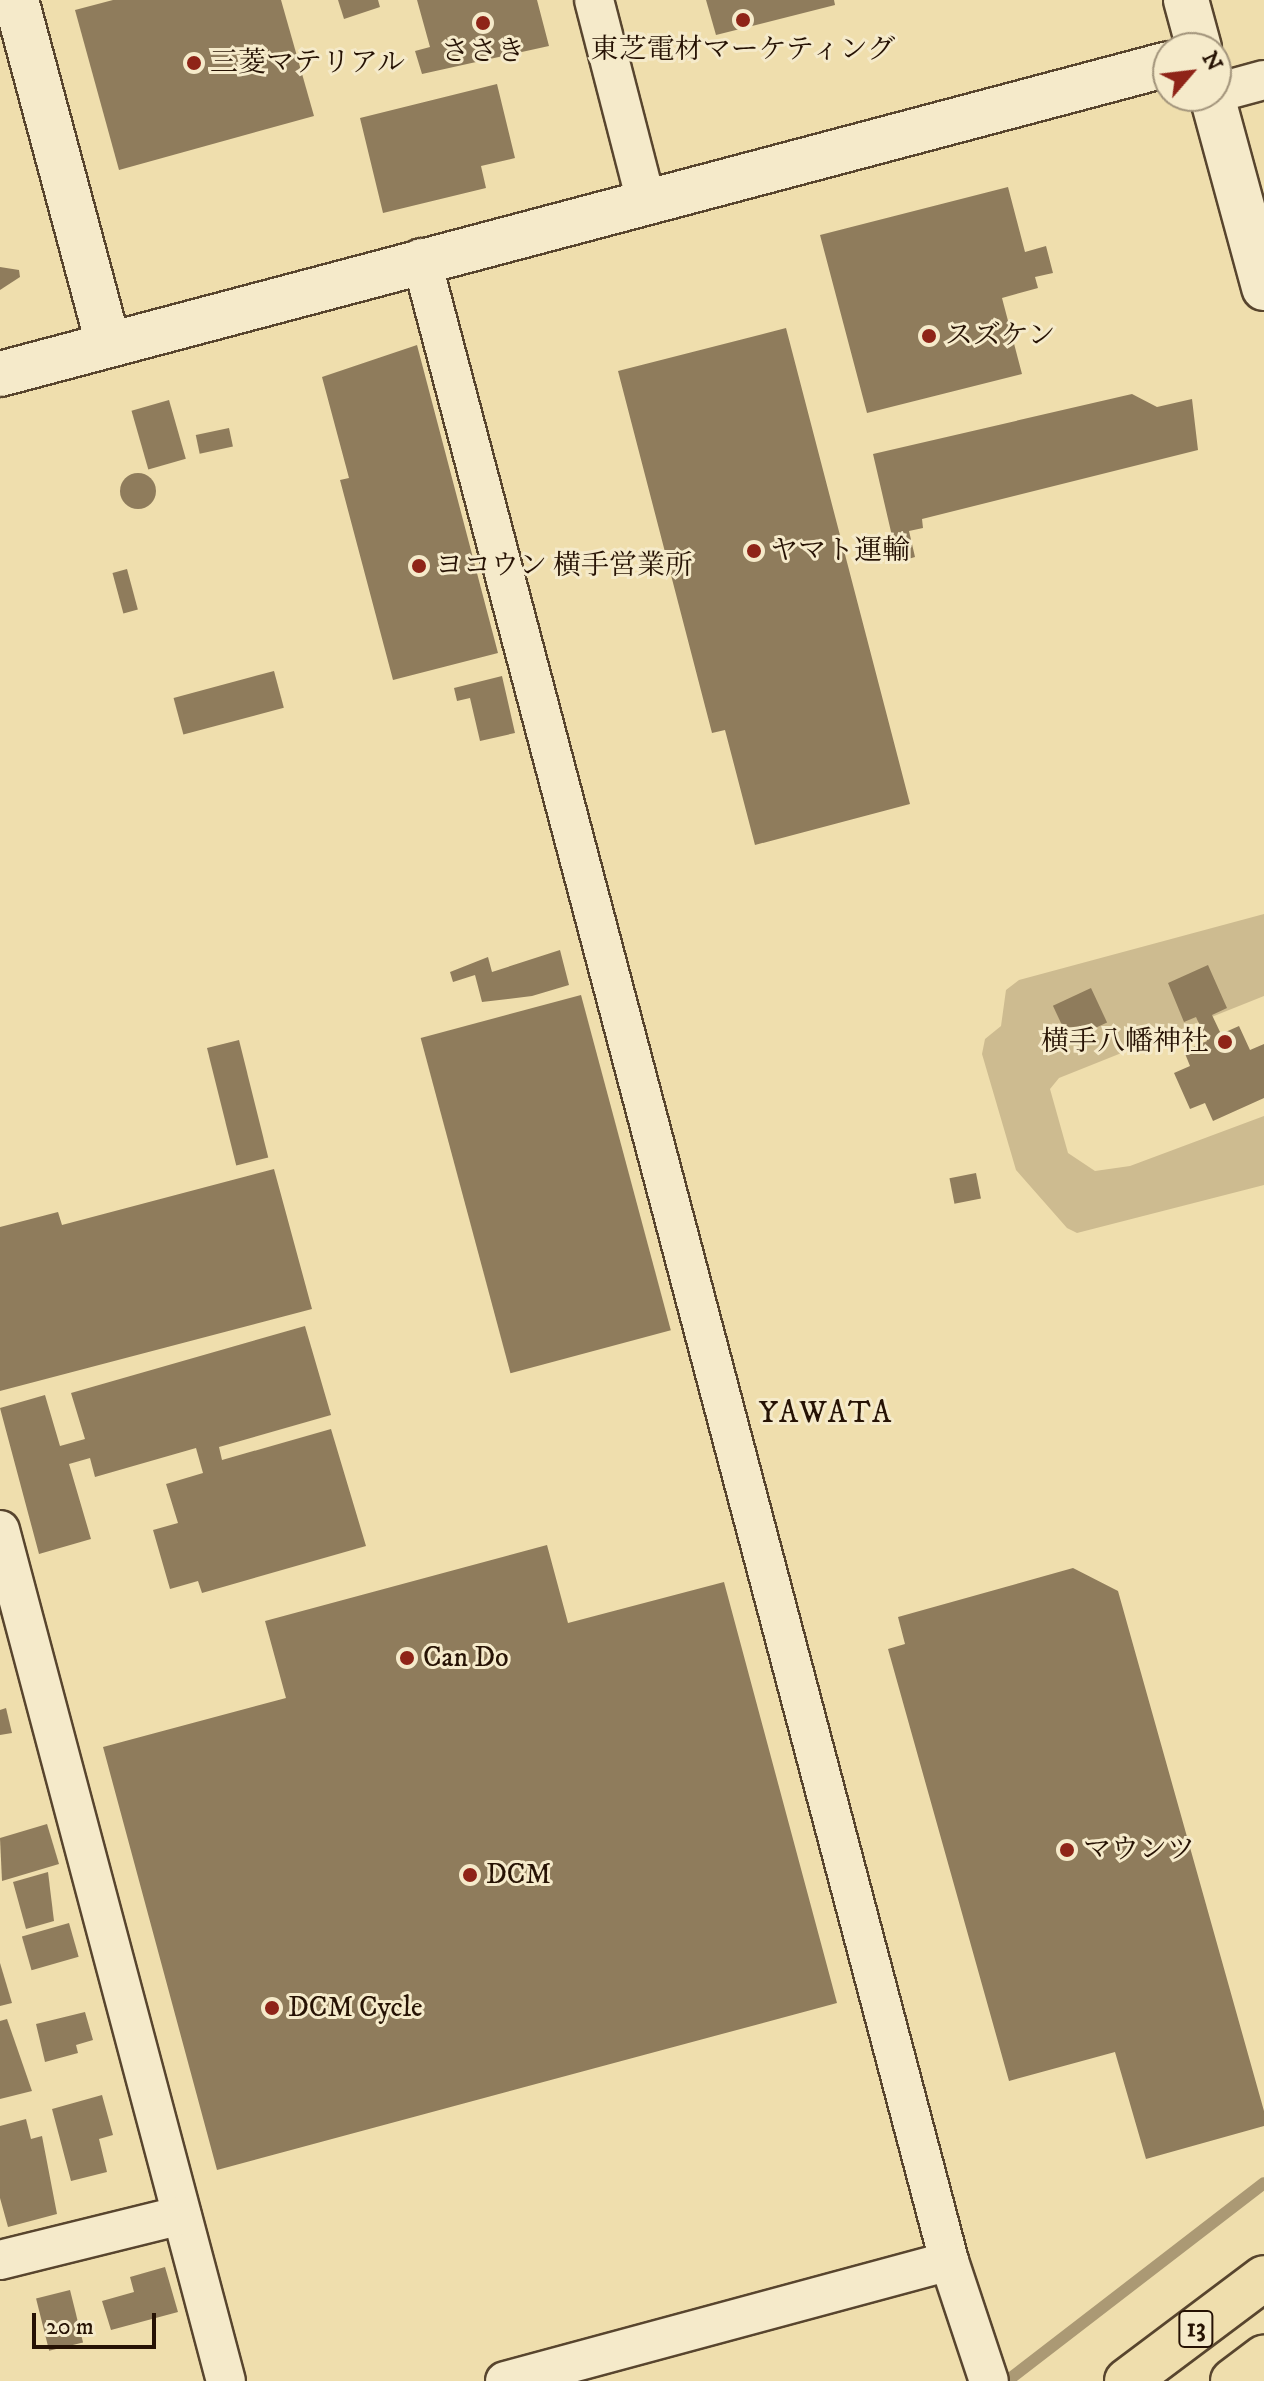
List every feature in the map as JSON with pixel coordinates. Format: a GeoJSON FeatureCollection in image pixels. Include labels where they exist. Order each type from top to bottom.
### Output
{"type":"FeatureCollection","features":[{"type":"Feature","properties":{"kind":"highway","name":"13"},"geometry":{"type":"LineString","coordinates":[[1127,2381],[1264,2278]]}},
{"type":"Feature","properties":{"kind":"highway","name":"13"},"geometry":{"type":"LineString","coordinates":[[1233,2381],[1264,2358]]}},
{"type":"Feature","properties":{"kind":"street"},"geometry":{"type":"LineString","coordinates":[[16,0],[108,344]]}},
{"type":"Feature","properties":{"kind":"street"},"geometry":{"type":"LineString","coordinates":[[594,0],[645,197]]}},
{"type":"Feature","properties":{"kind":"street"},"geometry":{"type":"LineString","coordinates":[[1186,0],[1195,32]]}},
{"type":"Feature","properties":{"kind":"street"},"geometry":{"type":"LineString","coordinates":[[0,374],[645,197],[1152,68]]}},
{"type":"Feature","properties":{"kind":"street"},"geometry":{"type":"LineString","coordinates":[[1232,89],[1264,80]]}},
{"type":"Feature","properties":{"kind":"street"},"geometry":{"type":"LineString","coordinates":[[1219,112],[1264,288]]}},
{"type":"Feature","properties":{"kind":"street"},"geometry":{"type":"LineString","coordinates":[[421,258],[949,2261],[989,2381]]}},
{"type":"Feature","properties":{"kind":"street"},"geometry":{"type":"LineString","coordinates":[[0,1530],[226,2381]]}},
{"type":"Feature","properties":{"kind":"street"},"geometry":{"type":"LineString","coordinates":[[0,2260],[182,2215]]}},
{"type":"Feature","properties":{"kind":"street"},"geometry":{"type":"LineString","coordinates":[[505,2381],[949,2261]]}},
{"type":"Feature","properties":{"kind":"shaded area"},"geometry":{"type":"Polygon","coordinates":[[[1264,914],[1264,996],[1059,1078],[1050,1089],[1068,1153],[1095,1171],[1130,1166],[1264,1116],[1264,1185],[1077,1233],[1067,1228],[1016,1170],[982,1054],[985,1039],[1001,1026],[1006,990],[1019,980],[1264,914]]]}},
{"type":"Feature","properties":{"kind":"building","name":"三菱マテリアル"},"geometry":{"type":"Polygon","coordinates":[[[113,0],[281,0],[314,116],[119,170],[75,10],[113,0]]]}},
{"type":"Feature","properties":{"kind":"building"},"geometry":{"type":"Polygon","coordinates":[[[338,0],[378,0],[380,7],[344,19],[338,0]]]}},
{"type":"Feature","properties":{"kind":"building","name":"ささき"},"geometry":{"type":"Polygon","coordinates":[[[417,0],[537,0],[549,46],[422,74],[415,51],[430,47],[417,0]]]}},
{"type":"Feature","properties":{"kind":"building","name":"東芝電材マーケティング"},"geometry":{"type":"Polygon","coordinates":[[[706,0],[834,0],[835,5],[716,35],[706,0]]]}},
{"type":"Feature","properties":{"kind":"building"},"geometry":{"type":"Polygon","coordinates":[[[497,84],[515,158],[481,166],[486,188],[383,213],[360,118],[497,84]]]}},
{"type":"Feature","properties":{"kind":"building","name":"スズケン"},"geometry":{"type":"Polygon","coordinates":[[[1008,187],[1025,252],[1046,246],[1053,273],[1035,277],[1038,288],[1002,298],[1022,374],[867,413],[820,235],[1008,187]]]}},
{"type":"Feature","properties":{"kind":"building"},"geometry":{"type":"Polygon","coordinates":[[[0,267],[19,270],[20,277],[0,290],[0,267]]]}},
{"type":"Feature","properties":{"kind":"building","name":"ヤマト運輸"},"geometry":{"type":"Polygon","coordinates":[[[786,328],[910,804],[755,845],[725,730],[712,733],[618,371],[786,328]]]}},
{"type":"Feature","properties":{"kind":"building","name":"ヨコウン 横手営業所"},"geometry":{"type":"Polygon","coordinates":[[[417,345],[498,653],[393,680],[340,480],[349,478],[322,377],[417,345]]]}},
{"type":"Feature","properties":{"kind":"building"},"geometry":{"type":"Polygon","coordinates":[[[1132,394],[1157,407],[1192,399],[1198,450],[922,519],[923,528],[909,531],[915,557],[898,562],[873,454],[1132,394]]]}},
{"type":"Feature","properties":{"kind":"building"},"geometry":{"type":"Polygon","coordinates":[[[169,400],[186,459],[148,469],[132,411],[169,400]]]}},
{"type":"Feature","properties":{"kind":"building"},"geometry":{"type":"Polygon","coordinates":[[[229,428],[233,447],[200,454],[196,435],[229,428]]]}},
{"type":"Feature","properties":{"kind":"building"},"geometry":{"type":"Polygon","coordinates":[[[138,473],[151,478],[156,491],[151,504],[138,509],[125,504],[120,491],[125,478],[138,473]]]}},
{"type":"Feature","properties":{"kind":"building"},"geometry":{"type":"Polygon","coordinates":[[[127,569],[138,610],[123,613],[113,573],[127,569]]]}},
{"type":"Feature","properties":{"kind":"building"},"geometry":{"type":"Polygon","coordinates":[[[274,671],[284,708],[183,735],[174,698],[274,671]]]}},
{"type":"Feature","properties":{"kind":"building"},"geometry":{"type":"Polygon","coordinates":[[[502,676],[515,733],[480,741],[470,698],[457,701],[454,688],[502,676]]]}},
{"type":"Feature","properties":{"kind":"building"},"geometry":{"type":"Polygon","coordinates":[[[560,950],[569,985],[532,996],[482,1002],[475,975],[453,982],[450,972],[488,957],[492,972],[560,950]]]}},
{"type":"Feature","properties":{"kind":"building","name":"横手八幡神社"},"geometry":{"type":"Polygon","coordinates":[[[1208,965],[1227,1008],[1212,1015],[1221,1034],[1239,1026],[1250,1050],[1264,1044],[1264,1098],[1213,1121],[1205,1103],[1190,1109],[1174,1073],[1190,1066],[1184,1051],[1207,1041],[1196,1017],[1184,1022],[1168,983],[1208,965]]]}},
{"type":"Feature","properties":{"kind":"building"},"geometry":{"type":"Polygon","coordinates":[[[1091,988],[1107,1022],[1069,1040],[1053,1006],[1091,988]]]}},
{"type":"Feature","properties":{"kind":"building"},"geometry":{"type":"Polygon","coordinates":[[[581,995],[671,1330],[510,1373],[421,1038],[581,995]]]}},
{"type":"Feature","properties":{"kind":"building"},"geometry":{"type":"Polygon","coordinates":[[[239,1040],[268,1157],[236,1165],[207,1048],[239,1040]]]}},
{"type":"Feature","properties":{"kind":"building"},"geometry":{"type":"Polygon","coordinates":[[[274,1169],[312,1309],[0,1391],[0,1227],[58,1212],[62,1225],[274,1169]]]}},
{"type":"Feature","properties":{"kind":"building"},"geometry":{"type":"Polygon","coordinates":[[[976,1173],[981,1199],[954,1204],[949,1178],[976,1173]]]}},
{"type":"Feature","properties":{"kind":"building"},"geometry":{"type":"Polygon","coordinates":[[[305,1326],[331,1415],[219,1447],[222,1460],[331,1429],[366,1546],[202,1593],[198,1581],[170,1589],[153,1530],[178,1523],[166,1484],[203,1473],[196,1448],[95,1477],[90,1458],[69,1464],[91,1539],[39,1554],[0,1408],[45,1395],[60,1446],[85,1439],[71,1393],[305,1326]]]}},
{"type":"Feature","properties":{"kind":"building","name":"DCM"},"geometry":{"type":"Polygon","coordinates":[[[547,1545],[568,1623],[724,1582],[837,2003],[217,2170],[103,1747],[286,1698],[265,1621],[547,1545]]]}},
{"type":"Feature","properties":{"kind":"building","name":"マウンツ"},"geometry":{"type":"Polygon","coordinates":[[[1073,1568],[1118,1591],[1264,2111],[1264,2126],[1146,2159],[1115,2052],[1009,2081],[888,1649],[905,1644],[898,1617],[1073,1568]]]}},
{"type":"Feature","properties":{"kind":"building"},"geometry":{"type":"Polygon","coordinates":[[[6,1708],[12,1733],[0,1735],[0,1710],[6,1708]]]}},
{"type":"Feature","properties":{"kind":"building"},"geometry":{"type":"Polygon","coordinates":[[[47,1824],[59,1864],[2,1881],[0,1838],[47,1824]]]}},
{"type":"Feature","properties":{"kind":"building"},"geometry":{"type":"Polygon","coordinates":[[[48,1872],[54,1921],[26,1929],[13,1882],[48,1872]]]}},
{"type":"Feature","properties":{"kind":"building"},"geometry":{"type":"Polygon","coordinates":[[[69,1923],[79,1957],[32,1970],[22,1937],[69,1923]]]}},
{"type":"Feature","properties":{"kind":"building"},"geometry":{"type":"Polygon","coordinates":[[[0,1963],[12,2003],[0,2006],[0,1963]]]}},
{"type":"Feature","properties":{"kind":"building"},"geometry":{"type":"Polygon","coordinates":[[[85,2012],[93,2040],[76,2045],[78,2053],[45,2062],[36,2024],[85,2012]]]}},
{"type":"Feature","properties":{"kind":"building"},"geometry":{"type":"Polygon","coordinates":[[[7,2019],[32,2091],[0,2099],[0,2021],[7,2019]]]}},
{"type":"Feature","properties":{"kind":"building"},"geometry":{"type":"Polygon","coordinates":[[[102,2095],[113,2135],[99,2139],[107,2172],[71,2181],[52,2109],[102,2095]]]}},
{"type":"Feature","properties":{"kind":"building"},"geometry":{"type":"Polygon","coordinates":[[[26,2119],[31,2139],[42,2136],[57,2214],[8,2227],[0,2198],[0,2126],[26,2119]]]}},
{"type":"Feature","properties":{"kind":"building"},"geometry":{"type":"Polygon","coordinates":[[[165,2267],[178,2312],[111,2330],[102,2301],[134,2292],[130,2277],[165,2267]]]}},
{"type":"Feature","properties":{"kind":"building"},"geometry":{"type":"Polygon","coordinates":[[[70,2290],[83,2342],[49,2351],[36,2298],[70,2290]]]}},
{"type":"Feature","properties":{"kind":"waterway"},"geometry":{"type":"LineString","coordinates":[[1007,2381],[1264,2183]]}},
{"type":"Feature","properties":{"kind":"place","name":"東芝電材マーケティング"},"geometry":{"type":"Point","coordinates":[743,20]}},
{"type":"Feature","properties":{"kind":"place","name":"ささき"},"geometry":{"type":"Point","coordinates":[483,23]}},
{"type":"Feature","properties":{"kind":"place","name":"三菱マテリアル"},"geometry":{"type":"Point","coordinates":[194,63]}},
{"type":"Feature","properties":{"kind":"place","name":"スズケン"},"geometry":{"type":"Point","coordinates":[929,336]}},
{"type":"Feature","properties":{"kind":"place","name":"ヤマト運輸"},"geometry":{"type":"Point","coordinates":[754,551]}},
{"type":"Feature","properties":{"kind":"place","name":"ヨコウン 横手営業所"},"geometry":{"type":"Point","coordinates":[419,566]}},
{"type":"Feature","properties":{"kind":"place","name":"横手八幡神社"},"geometry":{"type":"Point","coordinates":[1225,1042]}},
{"type":"Feature","properties":{"kind":"place","name":"Can Do"},"geometry":{"type":"Point","coordinates":[407,1658]}},
{"type":"Feature","properties":{"kind":"place","name":"マウンツ"},"geometry":{"type":"Point","coordinates":[1067,1850]}},
{"type":"Feature","properties":{"kind":"place","name":"DCM"},"geometry":{"type":"Point","coordinates":[470,1875]}},
{"type":"Feature","properties":{"kind":"place","name":"DCM Cycle"},"geometry":{"type":"Point","coordinates":[272,2008]}},
{"type":"Feature","properties":{"kind":"district","name":"YAWATA"},"geometry":{"type":"Point","coordinates":[826,1414]}}]}
